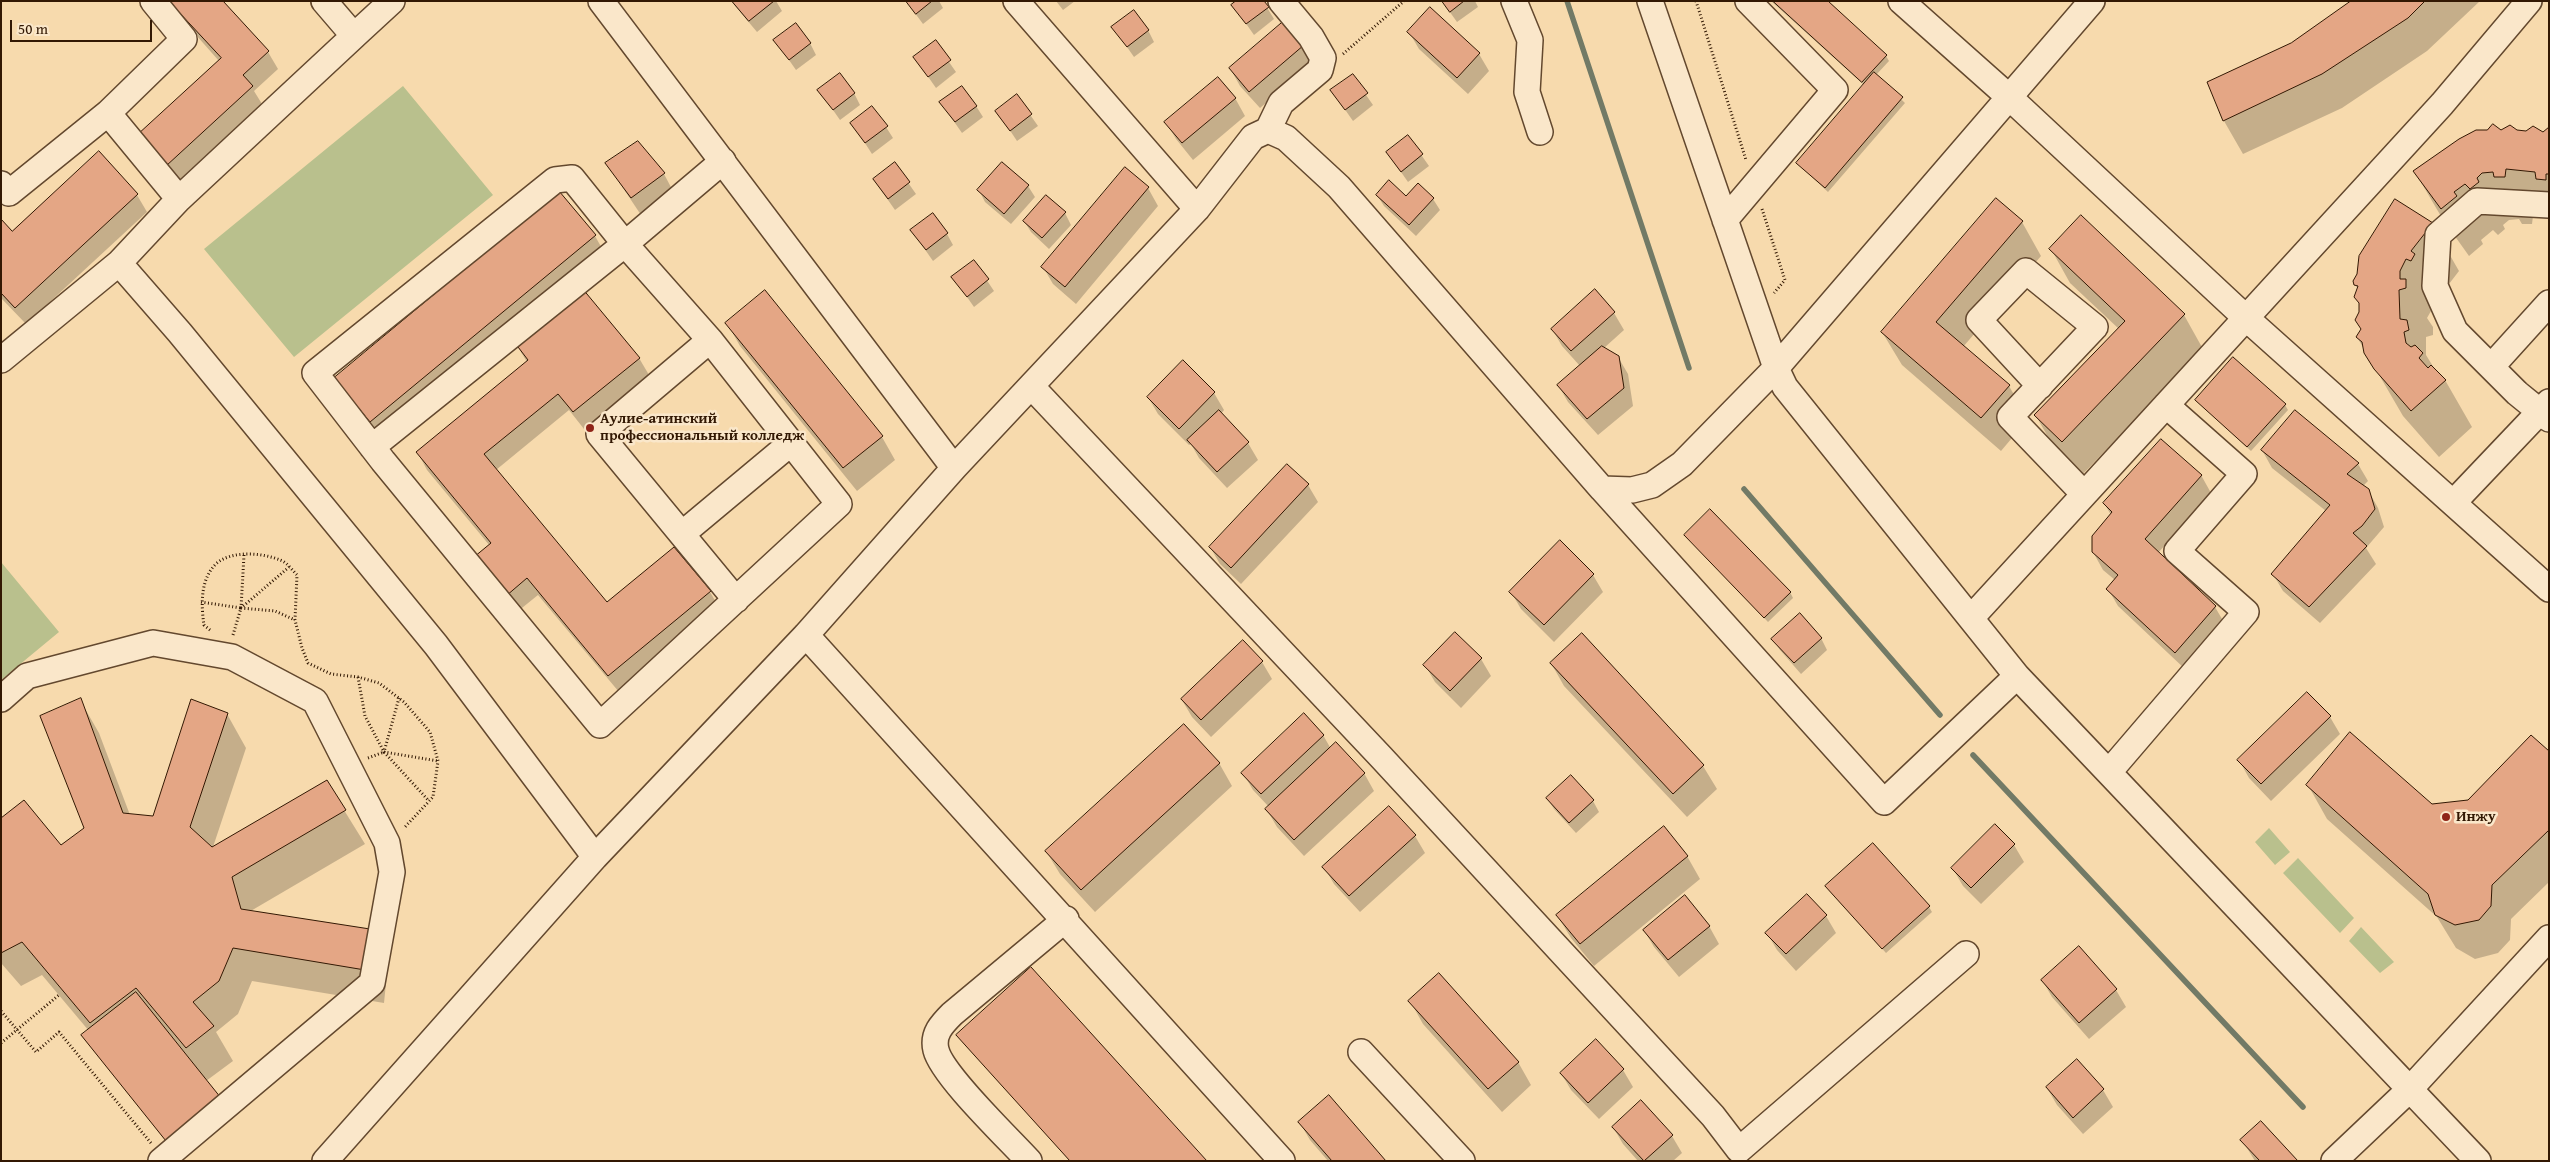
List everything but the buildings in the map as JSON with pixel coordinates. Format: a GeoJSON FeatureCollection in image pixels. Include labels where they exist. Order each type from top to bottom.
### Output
{"type":"FeatureCollection","features":[{"type":"Feature","properties":{"kind":"street"},"geometry":{"type":"LineString","coordinates":[[1,184],[9,193],[108,113],[184,39],[153,1]]}},
{"type":"Feature","properties":{"kind":"street"},"geometry":{"type":"LineString","coordinates":[[324,1],[354,36]]}},
{"type":"Feature","properties":{"kind":"street"},"geometry":{"type":"LineString","coordinates":[[1,360],[119,263],[179,199],[392,1]]}},
{"type":"Feature","properties":{"kind":"street"},"geometry":{"type":"LineString","coordinates":[[601,1],[724,161],[954,468]]}},
{"type":"Feature","properties":{"kind":"street"},"geometry":{"type":"LineString","coordinates":[[1016,1],[1197,210]]}},
{"type":"Feature","properties":{"kind":"street"},"geometry":{"type":"LineString","coordinates":[[325,1161],[595,857],[806,635],[954,468],[1197,210],[1253,137],[1268,130],[1280,102],[1320,70],[1323,58],[1311,37],[1281,1]]}},
{"type":"Feature","properties":{"kind":"street"},"geometry":{"type":"LineString","coordinates":[[1514,1],[1530,40],[1527,92],[1540,132]]}},
{"type":"Feature","properties":{"kind":"street"},"geometry":{"type":"LineString","coordinates":[[1650,1],[1756,312],[1776,368],[1785,386],[2017,676],[2478,1161]]}},
{"type":"Feature","properties":{"kind":"street"},"geometry":{"type":"LineString","coordinates":[[1725,220],[1835,90],[1748,1]]}},
{"type":"Feature","properties":{"kind":"street"},"geometry":{"type":"LineString","coordinates":[[1902,1],[2009,97],[2246,318],[2549,589]]}},
{"type":"Feature","properties":{"kind":"street"},"geometry":{"type":"LineString","coordinates":[[1602,489],[1632,490],[1652,485],[1682,464],[1776,368],[2092,1]]}},
{"type":"Feature","properties":{"kind":"street"},"geometry":{"type":"LineString","coordinates":[[1971,618],[2442,104],[2529,1]]}},
{"type":"Feature","properties":{"kind":"street"},"geometry":{"type":"LineString","coordinates":[[108,113],[179,199]]}},
{"type":"Feature","properties":{"kind":"street"},"geometry":{"type":"LineString","coordinates":[[1268,130],[1286,138],[1339,187],[1602,489],[1884,802],[2017,676]]}},
{"type":"Feature","properties":{"kind":"street"},"geometry":{"type":"LineString","coordinates":[[372,447],[625,244],[724,161]]}},
{"type":"Feature","properties":{"kind":"street"},"geometry":{"type":"LineString","coordinates":[[572,178],[625,244],[710,340],[839,504],[600,725],[372,447],[315,373],[554,180],[572,178]]}},
{"type":"Feature","properties":{"kind":"street"},"geometry":{"type":"LineString","coordinates":[[2453,503],[2546,411],[2491,367],[2455,331],[2435,286],[2438,235],[2477,201],[2549,205]]}},
{"type":"Feature","properties":{"kind":"street"},"geometry":{"type":"LineString","coordinates":[[119,263],[180,333],[436,645],[595,857]]}},
{"type":"Feature","properties":{"kind":"street"},"geometry":{"type":"LineString","coordinates":[[2040,386],[1979,320],[2026,270],[2095,327],[2040,386],[2010,417],[2084,494]]}},
{"type":"Feature","properties":{"kind":"street"},"geometry":{"type":"LineString","coordinates":[[2491,367],[2549,303]]}},
{"type":"Feature","properties":{"kind":"street"},"geometry":{"type":"LineString","coordinates":[[710,340],[599,434],[736,600]]}},
{"type":"Feature","properties":{"kind":"street"},"geometry":{"type":"LineString","coordinates":[[1031,386],[1374,750],[1713,1116],[1738,1157],[1966,954]]}},
{"type":"Feature","properties":{"kind":"street"},"geometry":{"type":"LineString","coordinates":[[2109,772],[2246,612],[2177,551],[2244,474],[2166,405]]}},
{"type":"Feature","properties":{"kind":"street"},"geometry":{"type":"LineString","coordinates":[[682,534],[791,443]]}},
{"type":"Feature","properties":{"kind":"street"},"geometry":{"type":"LineString","coordinates":[[806,635],[1066,919],[1282,1161]]}},
{"type":"Feature","properties":{"kind":"street"},"geometry":{"type":"LineString","coordinates":[[1,699],[28,676],[153,643],[230,652],[315,702],[387,843],[392,872],[372,983],[162,1160]]}},
{"type":"Feature","properties":{"kind":"street"},"geometry":{"type":"LineString","coordinates":[[1028,1161],[955,1081],[939,1059],[935,1048],[936,1035],[940,1026],[952,1014],[1066,919]]}},
{"type":"Feature","properties":{"kind":"street"},"geometry":{"type":"LineString","coordinates":[[2334,1161],[2410,1089],[2549,938]]}},
{"type":"Feature","properties":{"kind":"street"},"geometry":{"type":"LineString","coordinates":[[1361,1052],[1462,1161]]}},
{"type":"Feature","properties":{"kind":"path"},"geometry":{"type":"LineString","coordinates":[[1323,58],[1344,54],[1404,1]]}},
{"type":"Feature","properties":{"kind":"path"},"geometry":{"type":"LineString","coordinates":[[1696,1],[1785,280],[1756,312]]}},
{"type":"Feature","properties":{"kind":"path"},"geometry":{"type":"LineString","coordinates":[[230,652],[204,625],[201,602],[207,579],[217,563],[237,555],[256,554],[282,560],[297,575],[295,620],[308,663],[331,674],[358,677],[379,683],[399,698],[430,732],[438,761],[433,797],[387,843]]}},
{"type":"Feature","properties":{"kind":"path"},"geometry":{"type":"LineString","coordinates":[[230,652],[241,608],[244,555]]}},
{"type":"Feature","properties":{"kind":"path"},"geometry":{"type":"LineString","coordinates":[[241,608],[289,567]]}},
{"type":"Feature","properties":{"kind":"path"},"geometry":{"type":"LineString","coordinates":[[201,602],[275,611],[295,620]]}},
{"type":"Feature","properties":{"kind":"path"},"geometry":{"type":"LineString","coordinates":[[358,677],[365,716],[384,752],[429,801]]}},
{"type":"Feature","properties":{"kind":"path"},"geometry":{"type":"LineString","coordinates":[[384,752],[399,698]]}},
{"type":"Feature","properties":{"kind":"path"},"geometry":{"type":"LineString","coordinates":[[384,752],[438,761]]}},
{"type":"Feature","properties":{"kind":"path"},"geometry":{"type":"LineString","coordinates":[[1,1043],[59,995]]}},
{"type":"Feature","properties":{"kind":"path"},"geometry":{"type":"LineString","coordinates":[[1,1011],[36,1052],[59,1032],[162,1160]]}},
{"type":"Feature","properties":{"kind":"green space"},"geometry":{"type":"Polygon","coordinates":[[[403,86],[493,195],[294,357],[204,249],[403,86]]]}},
{"type":"Feature","properties":{"kind":"green space"},"geometry":{"type":"Polygon","coordinates":[[[1,562],[59,632],[1,680],[1,562]]]}},
{"type":"Feature","properties":{"kind":"green space"},"geometry":{"type":"Polygon","coordinates":[[[2269,828],[2290,852],[2275,865],[2255,842],[2269,828]]]}},
{"type":"Feature","properties":{"kind":"green space"},"geometry":{"type":"Polygon","coordinates":[[[2298,858],[2354,918],[2340,933],[2283,873],[2298,858]]]}},
{"type":"Feature","properties":{"kind":"green space"},"geometry":{"type":"Polygon","coordinates":[[[2361,927],[2394,962],[2380,973],[2349,941],[2361,927]]]}},
{"type":"Feature","properties":{"kind":"waterway"},"geometry":{"type":"LineString","coordinates":[[1567,1],[1689,368]]}},
{"type":"Feature","properties":{"kind":"waterway"},"geometry":{"type":"LineString","coordinates":[[1744,489],[1940,715]]}},
{"type":"Feature","properties":{"kind":"waterway"},"geometry":{"type":"LineString","coordinates":[[1973,755],[2303,1107]]}},
{"type":"Feature","properties":{"kind":"place","name":"Аулие-атинский профессиональный колледж"},"geometry":{"type":"Point","coordinates":[590,428]}},
{"type":"Feature","properties":{"kind":"place","name":"Инжу"},"geometry":{"type":"Point","coordinates":[2446,817]}}]}
